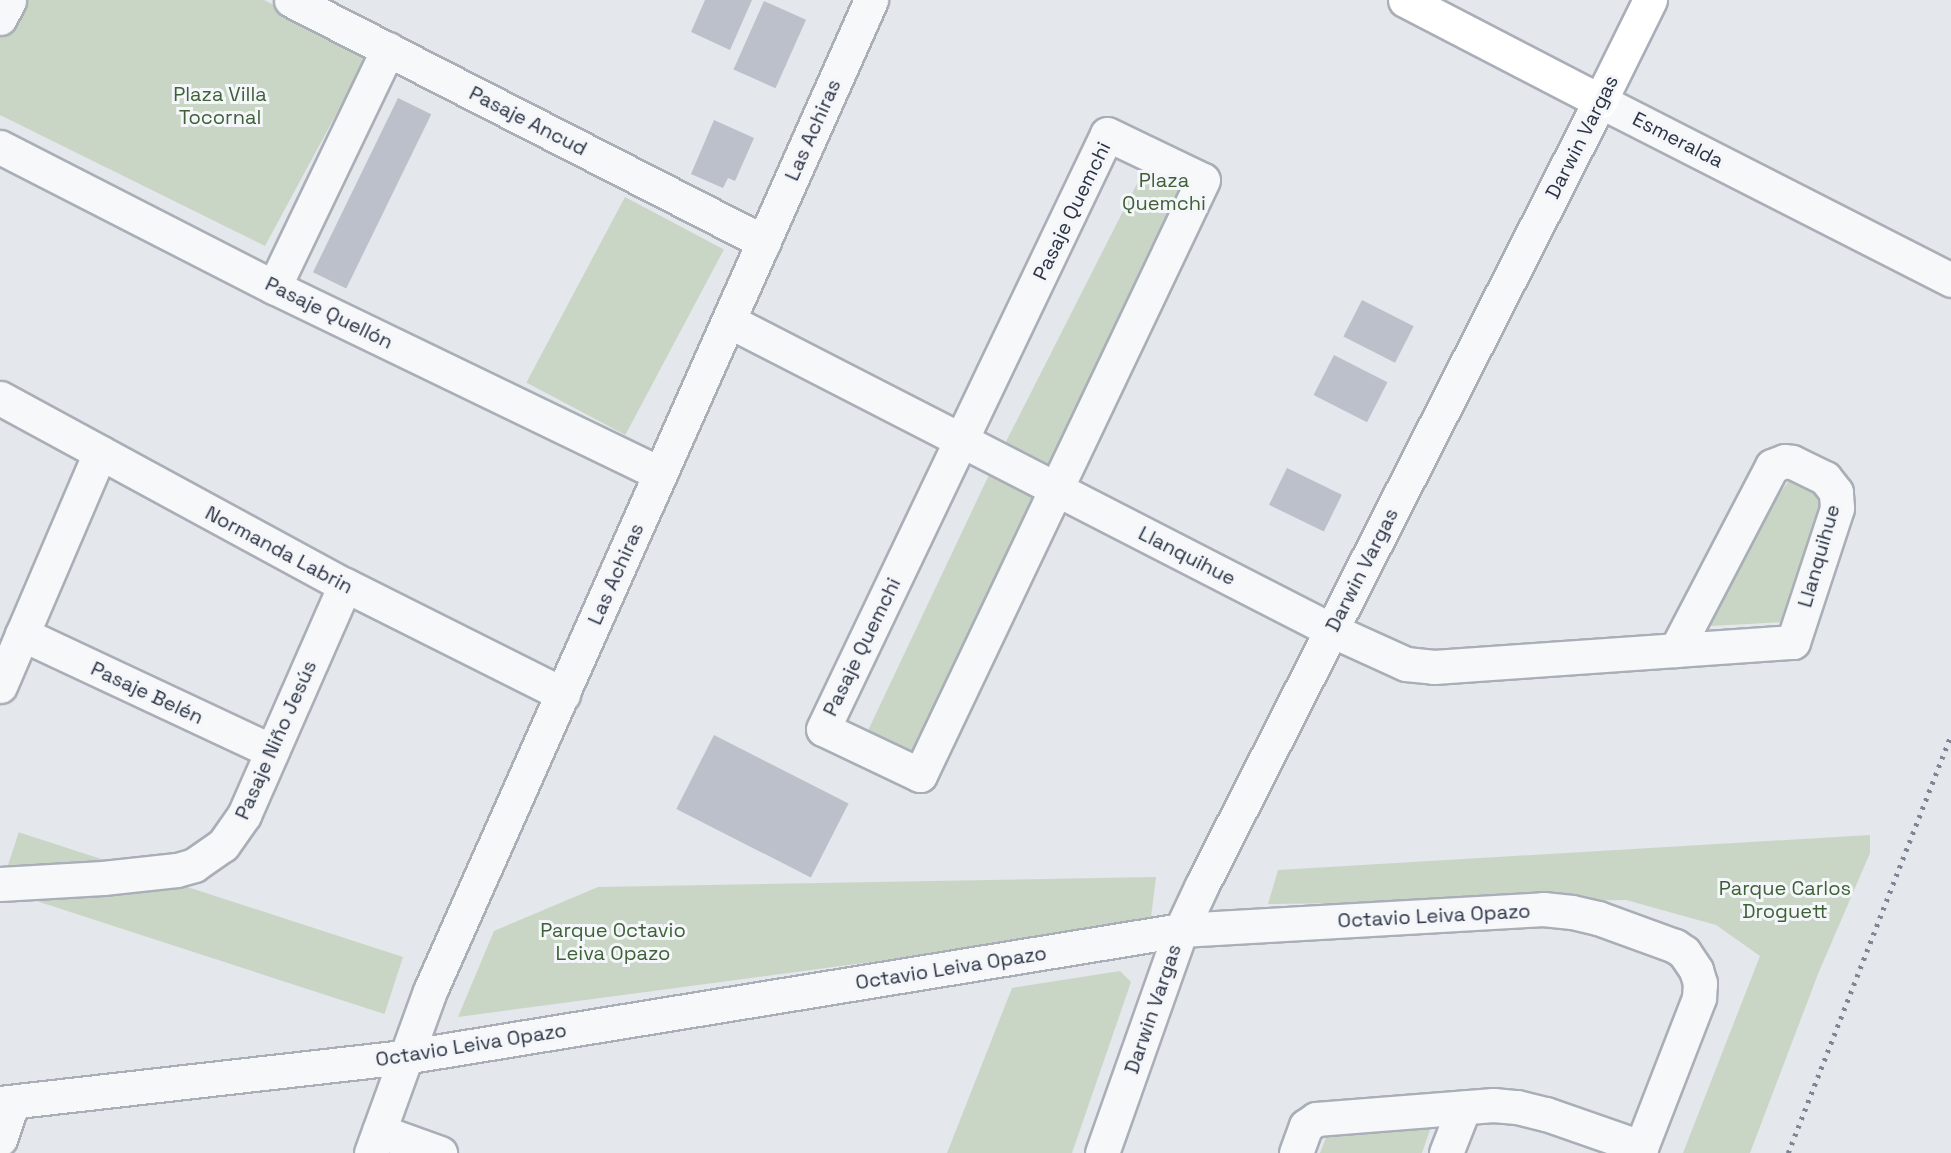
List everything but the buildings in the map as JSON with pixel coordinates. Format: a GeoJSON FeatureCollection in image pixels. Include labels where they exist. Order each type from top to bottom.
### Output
{"type":"FeatureCollection","features":[{"type":"Feature","properties":{"kind":"main road","name":"Esmeralda"},"geometry":{"type":"LineString","coordinates":[[1405,0],[1600,100]]}},
{"type":"Feature","properties":{"kind":"main road","name":"Darwin Vargas"},"geometry":{"type":"LineString","coordinates":[[1600,100],[1650,0]]}},
{"type":"Feature","properties":{"kind":"street"},"geometry":{"type":"LineString","coordinates":[[0,18],[9,0]]}},
{"type":"Feature","properties":{"kind":"street","name":"Pasaje Ancud"},"geometry":{"type":"LineString","coordinates":[[291,0],[764,242]]}},
{"type":"Feature","properties":{"kind":"street","name":"Las Achiras"},"geometry":{"type":"LineString","coordinates":[[375,1142],[404,1057],[430,991],[764,242],[863,3]]}},
{"type":"Feature","properties":{"kind":"street"},"geometry":{"type":"LineString","coordinates":[[274,287],[388,49]]}},
{"type":"Feature","properties":{"kind":"street","name":"Esmeralda"},"geometry":{"type":"LineString","coordinates":[[1600,100],[1951,280]]}},
{"type":"Feature","properties":{"kind":"street","name":"Darwin Vargas"},"geometry":{"type":"LineString","coordinates":[[1102,1153],[1181,930],[1600,100]]}},
{"type":"Feature","properties":{"kind":"street","name":"Pasaje Quemchi"},"geometry":{"type":"LineString","coordinates":[[1107,134],[1203,180],[920,775],[823,729],[961,440],[1107,134]]}},
{"type":"Feature","properties":{"kind":"street","name":"Pasaje Quellón"},"geometry":{"type":"LineString","coordinates":[[0,147],[274,287],[660,474]]}},
{"type":"Feature","properties":{"kind":"street","name":"Llanquihue"},"geometry":{"type":"LineString","coordinates":[[729,321],[1331,630],[1406,664],[1434,667],[1793,642],[1837,508],[1836,492],[1825,478],[1792,462],[1785,461],[1772,466],[1676,650]]}},
{"type":"Feature","properties":{"kind":"street","name":"Normanda Labrin"},"geometry":{"type":"LineString","coordinates":[[0,398],[345,585],[563,694]]}},
{"type":"Feature","properties":{"kind":"street"},"geometry":{"type":"LineString","coordinates":[[0,686],[100,453]]}},
{"type":"Feature","properties":{"kind":"street","name":"Pasaje Niño Jesús"},"geometry":{"type":"LineString","coordinates":[[0,884],[103,878],[177,870],[194,865],[223,845],[235,831],[345,585]]}},
{"type":"Feature","properties":{"kind":"street","name":"Pasaje Belén"},"geometry":{"type":"LineString","coordinates":[[22,634],[272,751]]}},
{"type":"Feature","properties":{"kind":"street","name":"Octavio Leiva Opazo"},"geometry":{"type":"LineString","coordinates":[[6,1103],[404,1057],[1181,930],[1558,910],[1598,918],[1675,945],[1684,952],[1696,970],[1700,983],[1699,998],[1640,1150]]}},
{"type":"Feature","properties":{"kind":"street"},"geometry":{"type":"LineString","coordinates":[[0,1139],[6,1103]]}},
{"type":"Feature","properties":{"kind":"street"},"geometry":{"type":"LineString","coordinates":[[1296,1153],[1306,1126],[1316,1119],[1493,1105],[1532,1110],[1640,1150]]}},
{"type":"Feature","properties":{"kind":"street"},"geometry":{"type":"LineString","coordinates":[[1446,1153],[1464,1107]]}},
{"type":"Feature","properties":{"kind":"street"},"geometry":{"type":"LineString","coordinates":[[375,1142],[440,1153]]}},
{"type":"Feature","properties":{"kind":"green space","name":"Plaza Villa Tocornal"},"geometry":{"type":"Polygon","coordinates":[[[19,0],[264,0],[369,53],[265,246],[0,115],[0,36],[19,0]]]}},
{"type":"Feature","properties":{"kind":"green space","name":"Plaza Quemchi"},"geometry":{"type":"Polygon","coordinates":[[[1147,164],[1196,170],[1061,453],[908,759],[863,741],[988,477],[1147,164]]]}},
{"type":"Feature","properties":{"kind":"green space"},"geometry":{"type":"Polygon","coordinates":[[[625,197],[724,250],[625,435],[526,382],[625,197]]]}},
{"type":"Feature","properties":{"kind":"green space"},"geometry":{"type":"Polygon","coordinates":[[[1791,478],[1817,492],[1820,505],[1783,622],[1710,626],[1758,522],[1791,478]]]}},
{"type":"Feature","properties":{"kind":"green space"},"geometry":{"type":"Polygon","coordinates":[[[19,832],[403,957],[384,1014],[0,889],[19,832]]]}},
{"type":"Feature","properties":{"kind":"green space","name":"Parque Carlos Droguett"},"geometry":{"type":"Polygon","coordinates":[[[1870,835],[1870,853],[1818,974],[1750,1153],[1683,1153],[1760,956],[1716,925],[1626,900],[1268,904],[1278,870],[1870,835]]]}},
{"type":"Feature","properties":{"kind":"green space","name":"Parque Octavio Leiva Opazo"},"geometry":{"type":"Polygon","coordinates":[[[1156,877],[1150,925],[458,1017],[494,931],[598,887],[1156,877]]]}},
{"type":"Feature","properties":{"kind":"green space"},"geometry":{"type":"Polygon","coordinates":[[[1120,971],[1131,982],[1072,1153],[947,1153],[1012,988],[1120,971]]]}},
{"type":"Feature","properties":{"kind":"green space"},"geometry":{"type":"Polygon","coordinates":[[[1434,1118],[1422,1153],[1320,1153],[1330,1127],[1434,1118]]]}},
{"type":"Feature","properties":{"kind":"railway"},"geometry":{"type":"LineString","coordinates":[[1788,1153],[1951,736]]}}]}
